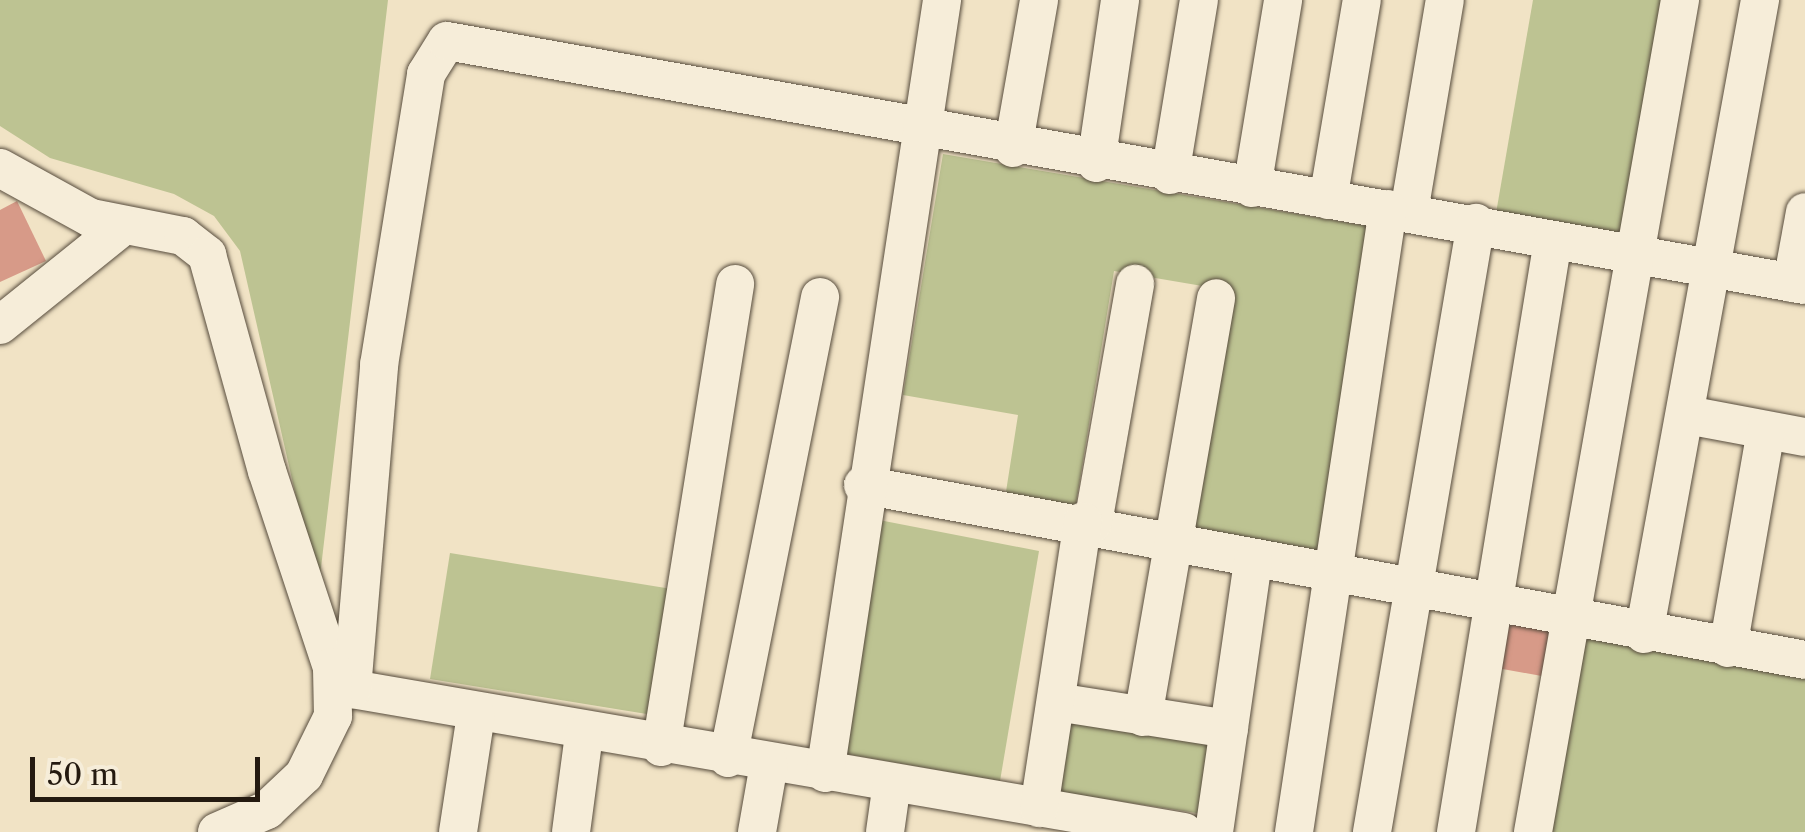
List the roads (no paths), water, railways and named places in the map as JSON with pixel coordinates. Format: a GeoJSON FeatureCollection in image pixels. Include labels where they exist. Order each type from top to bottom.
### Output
{"type":"FeatureCollection","features":[{"type":"Feature","properties":{"kind":"street"},"geometry":{"type":"LineString","coordinates":[[825,773],[864,485],[942,0]]}},
{"type":"Feature","properties":{"kind":"street"},"geometry":{"type":"LineString","coordinates":[[1014,148],[1038,0]]}},
{"type":"Feature","properties":{"kind":"street"},"geometry":{"type":"LineString","coordinates":[[1096,163],[1120,0]]}},
{"type":"Feature","properties":{"kind":"street"},"geometry":{"type":"LineString","coordinates":[[1170,175],[1199,0]]}},
{"type":"Feature","properties":{"kind":"street"},"geometry":{"type":"LineString","coordinates":[[1252,188],[1283,0]]}},
{"type":"Feature","properties":{"kind":"street"},"geometry":{"type":"LineString","coordinates":[[1328,200],[1362,0]]}},
{"type":"Feature","properties":{"kind":"street"},"geometry":{"type":"LineString","coordinates":[[1294,832],[1398,211],[1445,0]]}},
{"type":"Feature","properties":{"kind":"street"},"geometry":{"type":"LineString","coordinates":[[1533,832],[1680,0]]}},
{"type":"Feature","properties":{"kind":"street"},"geometry":{"type":"LineString","coordinates":[[1644,634],[1716,268],[1760,0]]}},
{"type":"Feature","properties":{"kind":"street"},"geometry":{"type":"LineString","coordinates":[[217,832],[268,810],[304,775],[333,716],[342,678],[378,364],[438,46],[454,40],[1096,163],[1476,222],[1553,240],[1798,284],[1805,212]]}},
{"type":"Feature","properties":{"kind":"street"},"geometry":{"type":"LineString","coordinates":[[0,168],[122,227],[183,236],[208,255],[342,678]]}},
{"type":"Feature","properties":{"kind":"street"},"geometry":{"type":"LineString","coordinates":[[1372,832],[1476,222]]}},
{"type":"Feature","properties":{"kind":"street"},"geometry":{"type":"LineString","coordinates":[[0,325],[122,227]]}},
{"type":"Feature","properties":{"kind":"street"},"geometry":{"type":"LineString","coordinates":[[1456,832],[1553,240]]}},
{"type":"Feature","properties":{"kind":"street"},"geometry":{"type":"LineString","coordinates":[[661,747],[735,284]]}},
{"type":"Feature","properties":{"kind":"street"},"geometry":{"type":"LineString","coordinates":[[1056,817],[1056,702],[1135,284]]}},
{"type":"Feature","properties":{"kind":"street"},"geometry":{"type":"LineString","coordinates":[[728,758],[820,296]]}},
{"type":"Feature","properties":{"kind":"street"},"geometry":{"type":"LineString","coordinates":[[1143,717],[1216,298]]}},
{"type":"Feature","properties":{"kind":"street"},"geometry":{"type":"LineString","coordinates":[[1687,415],[1805,437]]}},
{"type":"Feature","properties":{"kind":"street"},"geometry":{"type":"LineString","coordinates":[[1728,648],[1766,431]]}},
{"type":"Feature","properties":{"kind":"street"},"geometry":{"type":"LineString","coordinates":[[864,485],[1088,522],[1253,561],[1413,588],[1571,622],[1805,660]]}},
{"type":"Feature","properties":{"kind":"street"},"geometry":{"type":"LineString","coordinates":[[1214,832],[1253,561]]}},
{"type":"Feature","properties":{"kind":"street"},"geometry":{"type":"LineString","coordinates":[[342,678],[476,715],[584,735],[892,784],[1056,817],[1184,832]]}},
{"type":"Feature","properties":{"kind":"street"},"geometry":{"type":"LineString","coordinates":[[1056,702],[1228,728]]}},
{"type":"Feature","properties":{"kind":"street"},"geometry":{"type":"LineString","coordinates":[[458,832],[476,715]]}},
{"type":"Feature","properties":{"kind":"street"},"geometry":{"type":"LineString","coordinates":[[571,832],[584,735]]}},
{"type":"Feature","properties":{"kind":"street"},"geometry":{"type":"LineString","coordinates":[[757,832],[769,764]]}},
{"type":"Feature","properties":{"kind":"street"},"geometry":{"type":"LineString","coordinates":[[884,832],[892,784]]}}]}
